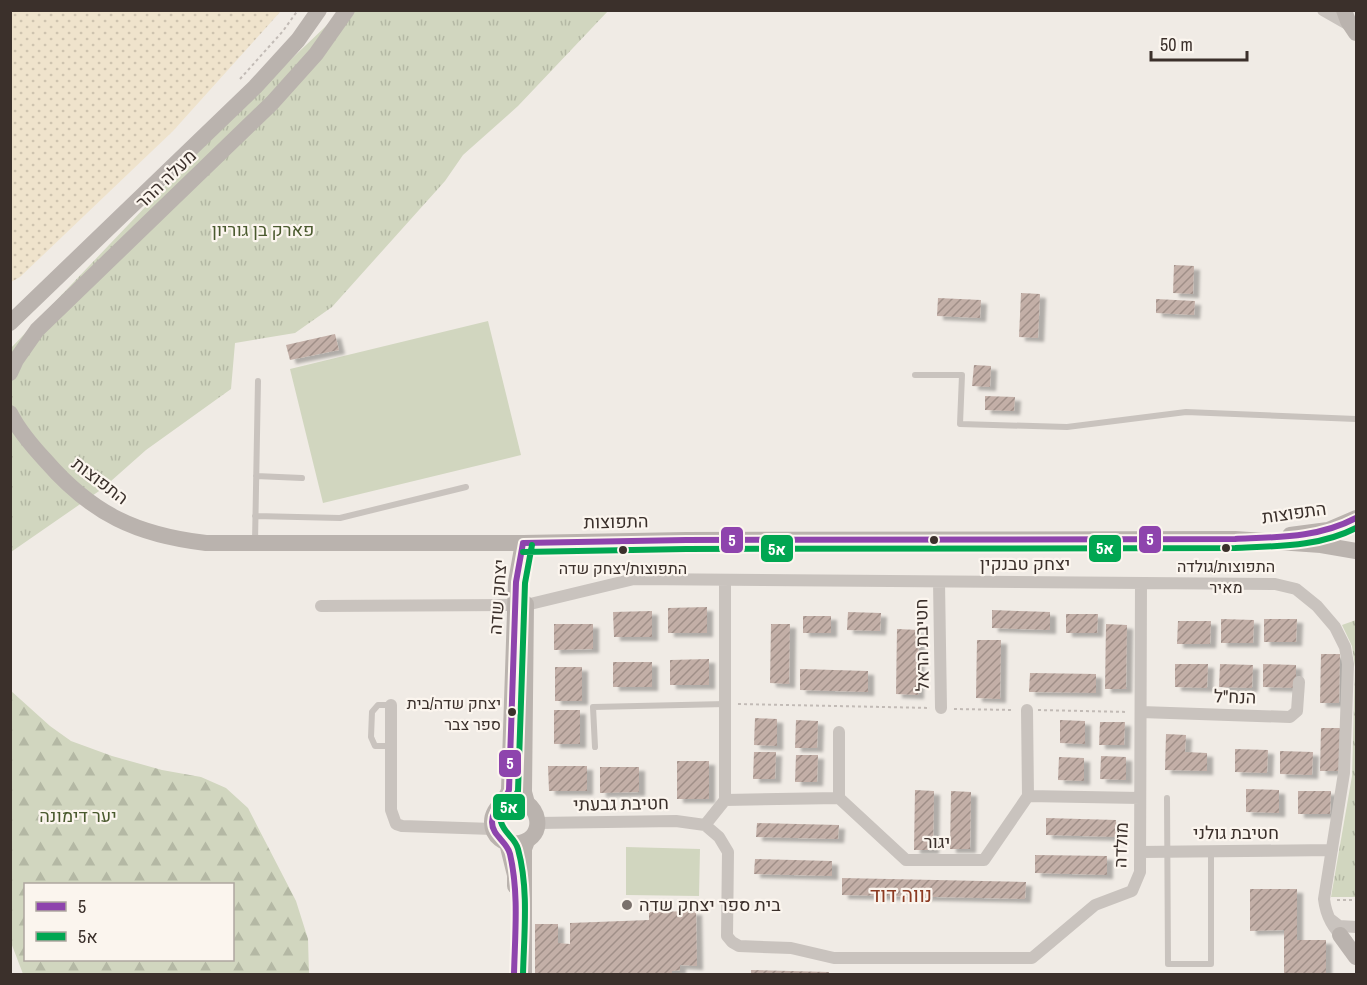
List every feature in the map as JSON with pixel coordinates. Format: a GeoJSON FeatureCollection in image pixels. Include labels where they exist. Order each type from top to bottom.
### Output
{"type":"FeatureCollection","features":[{"type":"Feature","properties":{"kind":"main road","name":"מעלה ההר"},"geometry":{"type":"LineString","coordinates":[[10,323],[255,87],[298,40],[319,10]]}},
{"type":"Feature","properties":{"kind":"main road","name":"מעלה ההר"},"geometry":{"type":"LineString","coordinates":[[10,373],[16,360],[38,330],[272,103],[316,54],[347,10]]}},
{"type":"Feature","properties":{"kind":"main road","name":"התפוצות"},"geometry":{"type":"LineString","coordinates":[[10,413],[30,443],[55,472],[103,512],[132,526],[175,540],[206,543],[523,543],[686,540],[1235,539],[1312,544],[1356,551]]}},
{"type":"Feature","properties":{"kind":"main road","name":"התפוצות"},"geometry":{"type":"LineString","coordinates":[[10,428],[30,443]]}},
{"type":"Feature","properties":{"kind":"main road","name":"התפוצות"},"geometry":{"type":"LineString","coordinates":[[1235,539],[1328,530],[1356,518]]}},
{"type":"Feature","properties":{"kind":"main road","name":"יצחק שדה"},"geometry":{"type":"LineString","coordinates":[[501,804],[509,790],[521,605],[526,571],[523,543]]}},
{"type":"Feature","properties":{"kind":"main road","name":"יצחק שדה"},"geometry":{"type":"LineString","coordinates":[[521,605],[524,792],[527,803]]}},
{"type":"Feature","properties":{"kind":"main road"},"geometry":{"type":"LineString","coordinates":[[524,975],[524,849],[536,830],[537,823],[533,809],[527,803],[514,799],[501,804],[493,816],[493,830],[497,836],[507,843],[518,844],[527,841]]}},
{"type":"Feature","properties":{"kind":"main road"},"geometry":{"type":"LineString","coordinates":[[507,843],[515,875],[514,975]]}},
{"type":"Feature","properties":{"kind":"main road"},"geometry":{"type":"LineString","coordinates":[[1340,935],[1356,957]]}},
{"type":"Feature","properties":{"kind":"street"},"geometry":{"type":"LineString","coordinates":[[1323,10],[1351,23]]}},
{"type":"Feature","properties":{"kind":"street","name":"יצחק טבנקין"},"geometry":{"type":"LineString","coordinates":[[321,606],[521,605],[634,579],[1275,584],[1296,589],[1317,606],[1335,627],[1345,647],[1348,664],[1344,772],[1324,899],[1328,916],[1340,935],[1356,948]]}},
{"type":"Feature","properties":{"kind":"street"},"geometry":{"type":"LineString","coordinates":[[705,825],[724,800],[725,581]]}},
{"type":"Feature","properties":{"kind":"street","name":"חטיבת הראל"},"geometry":{"type":"LineString","coordinates":[[939,582],[941,708]]}},
{"type":"Feature","properties":{"kind":"street","name":"מולדה"},"geometry":{"type":"LineString","coordinates":[[705,825],[720,837],[728,852],[727,936],[740,946],[791,948],[834,958],[1032,958],[1095,905],[1132,891],[1140,872],[1141,583]]}},
{"type":"Feature","properties":{"kind":"street","name":"הנח\"ל"},"geometry":{"type":"LineString","coordinates":[[1141,712],[1290,717],[1297,711],[1299,682]]}},
{"type":"Feature","properties":{"kind":"street"},"geometry":{"type":"LineString","coordinates":[[392,705],[391,810],[396,824],[493,830]]}},
{"type":"Feature","properties":{"kind":"street"},"geometry":{"type":"LineString","coordinates":[[1027,710],[1028,796],[1140,798]]}},
{"type":"Feature","properties":{"kind":"street"},"geometry":{"type":"LineString","coordinates":[[724,800],[839,798],[839,732]]}},
{"type":"Feature","properties":{"kind":"street","name":"יגור"},"geometry":{"type":"LineString","coordinates":[[839,798],[906,860],[984,860],[1028,796]]}},
{"type":"Feature","properties":{"kind":"street","name":"חטיבת גבעתי"},"geometry":{"type":"LineString","coordinates":[[537,823],[676,821],[705,825]]}},
{"type":"Feature","properties":{"kind":"street","name":"חטיבת גולני"},"geometry":{"type":"LineString","coordinates":[[1140,852],[1332,850]]}},
{"type":"Feature","properties":{"kind":"street"},"geometry":{"type":"LineString","coordinates":[[1328,916],[1339,926],[1356,927]]}},
{"type":"Feature","properties":{"kind":"lane"},"geometry":{"type":"LineString","coordinates":[[915,375],[962,375],[960,424],[1067,427],[1186,412],[1356,419]]}},
{"type":"Feature","properties":{"kind":"lane"},"geometry":{"type":"LineString","coordinates":[[255,543],[258,381]]}},
{"type":"Feature","properties":{"kind":"lane"},"geometry":{"type":"LineString","coordinates":[[256,476],[302,478]]}},
{"type":"Feature","properties":{"kind":"lane"},"geometry":{"type":"LineString","coordinates":[[255,516],[340,518],[466,487]]}},
{"type":"Feature","properties":{"kind":"lane"},"geometry":{"type":"LineString","coordinates":[[595,747],[593,707],[726,704]]}},
{"type":"Feature","properties":{"kind":"lane"},"geometry":{"type":"LineString","coordinates":[[391,746],[375,746],[371,737],[372,712],[378,705],[392,705]]}},
{"type":"Feature","properties":{"kind":"lane"},"geometry":{"type":"LineString","coordinates":[[1167,798],[1168,964],[1211,964],[1211,852]]}},
{"type":"Feature","properties":{"kind":"path"},"geometry":{"type":"LineString","coordinates":[[1331,899],[1356,900]]}},
{"type":"Feature","properties":{"kind":"green space","name":"פארק בן גוריון"},"geometry":{"type":"Polygon","coordinates":[[[342,11],[608,11],[518,106],[463,155],[445,181],[332,307],[295,333],[235,343],[231,389],[146,450],[102,489],[11,552],[11,348],[215,135],[342,11]]]}},
{"type":"Feature","properties":{"kind":"green space"},"geometry":{"type":"Polygon","coordinates":[[[488,321],[521,455],[323,503],[290,369],[488,321]]]}},
{"type":"Feature","properties":{"kind":"green space"},"geometry":{"type":"Polygon","coordinates":[[[1356,620],[1356,897],[1331,897],[1352,776],[1355,667],[1352,646],[1342,625],[1356,620]]]}},
{"type":"Feature","properties":{"kind":"green space","name":"יער דימונה"},"geometry":{"type":"Polygon","coordinates":[[[10,690],[50,726],[71,741],[112,756],[162,770],[201,777],[226,788],[248,808],[296,901],[308,939],[309,974],[23,974],[10,940],[10,690]]]}},
{"type":"Feature","properties":{"kind":"green space"},"geometry":{"type":"Polygon","coordinates":[[[626,847],[700,849],[699,896],[626,895],[626,847]]]}},
{"type":"Feature","properties":{"kind":"sand"},"geometry":{"type":"Polygon","coordinates":[[[11,10],[281,11],[173,131],[20,277],[11,282],[11,10]]]}},
{"type":"Feature","properties":{"kind":"building"},"geometry":{"type":"Polygon","coordinates":[[[1174,265],[1194,266],[1193,294],[1173,293],[1174,265]]]}},
{"type":"Feature","properties":{"kind":"building"},"geometry":{"type":"Polygon","coordinates":[[[1021,293],[1040,294],[1038,338],[1019,337],[1021,293]]]}},
{"type":"Feature","properties":{"kind":"building"},"geometry":{"type":"Polygon","coordinates":[[[938,298],[981,300],[980,318],[937,316],[938,298]]]}},
{"type":"Feature","properties":{"kind":"building"},"geometry":{"type":"Polygon","coordinates":[[[1156,299],[1195,301],[1194,315],[1156,313],[1156,299]]]}},
{"type":"Feature","properties":{"kind":"building"},"geometry":{"type":"Polygon","coordinates":[[[335,334],[339,350],[290,360],[286,345],[335,334]]]}},
{"type":"Feature","properties":{"kind":"building"},"geometry":{"type":"Polygon","coordinates":[[[974,365],[991,366],[990,387],[972,386],[974,365]]]}},
{"type":"Feature","properties":{"kind":"building"},"geometry":{"type":"Polygon","coordinates":[[[985,396],[1015,397],[1014,411],[985,410],[985,396]]]}},
{"type":"Feature","properties":{"kind":"building"},"geometry":{"type":"Polygon","coordinates":[[[707,607],[707,633],[668,633],[668,608],[707,607]]]}},
{"type":"Feature","properties":{"kind":"building"},"geometry":{"type":"Polygon","coordinates":[[[992,610],[1050,612],[1050,630],[992,628],[992,610]]]}},
{"type":"Feature","properties":{"kind":"building"},"geometry":{"type":"Polygon","coordinates":[[[652,611],[652,637],[614,637],[613,612],[652,611]]]}},
{"type":"Feature","properties":{"kind":"building"},"geometry":{"type":"Polygon","coordinates":[[[848,612],[881,613],[880,631],[847,630],[848,612]]]}},
{"type":"Feature","properties":{"kind":"building"},"geometry":{"type":"Polygon","coordinates":[[[1066,614],[1098,614],[1097,633],[1066,633],[1066,614]]]}},
{"type":"Feature","properties":{"kind":"building"},"geometry":{"type":"Polygon","coordinates":[[[803,616],[831,616],[831,633],[803,633],[803,616]]]}},
{"type":"Feature","properties":{"kind":"building"},"geometry":{"type":"Polygon","coordinates":[[[1221,619],[1254,620],[1253,643],[1221,643],[1221,619]]]}},
{"type":"Feature","properties":{"kind":"building"},"geometry":{"type":"Polygon","coordinates":[[[1264,619],[1297,619],[1296,642],[1264,642],[1264,619]]]}},
{"type":"Feature","properties":{"kind":"building"},"geometry":{"type":"Polygon","coordinates":[[[1178,621],[1211,621],[1210,644],[1177,644],[1178,621]]]}},
{"type":"Feature","properties":{"kind":"building"},"geometry":{"type":"Polygon","coordinates":[[[554,624],[593,624],[593,649],[554,650],[554,624]]]}},
{"type":"Feature","properties":{"kind":"building"},"geometry":{"type":"Polygon","coordinates":[[[771,624],[790,624],[789,684],[770,683],[771,624]]]}},
{"type":"Feature","properties":{"kind":"building"},"geometry":{"type":"Polygon","coordinates":[[[1106,624],[1127,625],[1126,689],[1105,689],[1106,624]]]}},
{"type":"Feature","properties":{"kind":"building"},"geometry":{"type":"Polygon","coordinates":[[[897,629],[919,630],[918,695],[896,694],[897,629]]]}},
{"type":"Feature","properties":{"kind":"building"},"geometry":{"type":"Polygon","coordinates":[[[977,640],[1001,640],[1000,699],[976,698],[977,640]]]}},
{"type":"Feature","properties":{"kind":"building"},"geometry":{"type":"Polygon","coordinates":[[[1321,654],[1340,654],[1339,703],[1320,703],[1321,654]]]}},
{"type":"Feature","properties":{"kind":"building"},"geometry":{"type":"Polygon","coordinates":[[[709,659],[709,685],[670,685],[670,660],[709,659]]]}},
{"type":"Feature","properties":{"kind":"building"},"geometry":{"type":"Polygon","coordinates":[[[613,662],[652,662],[652,687],[613,687],[613,662]]]}},
{"type":"Feature","properties":{"kind":"building"},"geometry":{"type":"Polygon","coordinates":[[[1175,664],[1208,664],[1207,688],[1175,687],[1175,664]]]}},
{"type":"Feature","properties":{"kind":"building"},"geometry":{"type":"Polygon","coordinates":[[[1220,664],[1253,665],[1252,688],[1219,687],[1220,664]]]}},
{"type":"Feature","properties":{"kind":"building"},"geometry":{"type":"Polygon","coordinates":[[[1263,664],[1296,665],[1296,688],[1263,687],[1263,664]]]}},
{"type":"Feature","properties":{"kind":"building"},"geometry":{"type":"Polygon","coordinates":[[[555,667],[582,667],[582,701],[555,701],[555,667]]]}},
{"type":"Feature","properties":{"kind":"building"},"geometry":{"type":"Polygon","coordinates":[[[800,669],[868,671],[868,692],[800,690],[800,669]]]}},
{"type":"Feature","properties":{"kind":"building"},"geometry":{"type":"Polygon","coordinates":[[[1030,673],[1096,674],[1096,693],[1029,692],[1030,673]]]}},
{"type":"Feature","properties":{"kind":"building"},"geometry":{"type":"Polygon","coordinates":[[[554,710],[580,710],[580,744],[554,744],[554,710]]]}},
{"type":"Feature","properties":{"kind":"building"},"geometry":{"type":"Polygon","coordinates":[[[755,718],[777,719],[777,746],[754,745],[755,718]]]}},
{"type":"Feature","properties":{"kind":"building"},"geometry":{"type":"Polygon","coordinates":[[[796,720],[818,721],[817,748],[795,748],[796,720]]]}},
{"type":"Feature","properties":{"kind":"building"},"geometry":{"type":"Polygon","coordinates":[[[1060,720],[1085,721],[1085,744],[1060,743],[1060,720]]]}},
{"type":"Feature","properties":{"kind":"building"},"geometry":{"type":"Polygon","coordinates":[[[1100,722],[1125,722],[1124,745],[1099,745],[1100,722]]]}},
{"type":"Feature","properties":{"kind":"building"},"geometry":{"type":"Polygon","coordinates":[[[1321,728],[1340,728],[1339,771],[1320,771],[1321,728]]]}},
{"type":"Feature","properties":{"kind":"building"},"geometry":{"type":"Polygon","coordinates":[[[1166,734],[1186,735],[1185,752],[1207,753],[1207,771],[1165,770],[1166,734]]]}},
{"type":"Feature","properties":{"kind":"building"},"geometry":{"type":"Polygon","coordinates":[[[1235,749],[1268,750],[1267,773],[1235,772],[1235,749]]]}},
{"type":"Feature","properties":{"kind":"building"},"geometry":{"type":"Polygon","coordinates":[[[1280,751],[1313,752],[1312,775],[1280,774],[1280,751]]]}},
{"type":"Feature","properties":{"kind":"building"},"geometry":{"type":"Polygon","coordinates":[[[754,752],[776,752],[775,779],[753,779],[754,752]]]}},
{"type":"Feature","properties":{"kind":"building"},"geometry":{"type":"Polygon","coordinates":[[[796,755],[818,755],[817,782],[795,782],[796,755]]]}},
{"type":"Feature","properties":{"kind":"building"},"geometry":{"type":"Polygon","coordinates":[[[1101,756],[1126,757],[1126,780],[1100,779],[1101,756]]]}},
{"type":"Feature","properties":{"kind":"building"},"geometry":{"type":"Polygon","coordinates":[[[1059,757],[1084,758],[1084,781],[1058,780],[1059,757]]]}},
{"type":"Feature","properties":{"kind":"building"},"geometry":{"type":"Polygon","coordinates":[[[677,761],[709,761],[709,799],[677,799],[677,761]]]}},
{"type":"Feature","properties":{"kind":"building"},"geometry":{"type":"Polygon","coordinates":[[[548,766],[587,766],[587,791],[549,791],[548,766]]]}},
{"type":"Feature","properties":{"kind":"building"},"geometry":{"type":"Polygon","coordinates":[[[600,767],[639,767],[639,792],[600,793],[600,767]]]}},
{"type":"Feature","properties":{"kind":"building"},"geometry":{"type":"Polygon","coordinates":[[[1246,789],[1279,790],[1279,813],[1246,812],[1246,789]]]}},
{"type":"Feature","properties":{"kind":"building"},"geometry":{"type":"Polygon","coordinates":[[[915,790],[934,791],[933,850],[914,850],[915,790]]]}},
{"type":"Feature","properties":{"kind":"building"},"geometry":{"type":"Polygon","coordinates":[[[951,791],[971,792],[970,849],[950,849],[951,791]]]}},
{"type":"Feature","properties":{"kind":"building"},"geometry":{"type":"Polygon","coordinates":[[[1298,791],[1331,791],[1330,814],[1298,814],[1298,791]]]}},
{"type":"Feature","properties":{"kind":"building"},"geometry":{"type":"Polygon","coordinates":[[[1046,818],[1116,820],[1116,837],[1046,835],[1046,818]]]}},
{"type":"Feature","properties":{"kind":"building"},"geometry":{"type":"Polygon","coordinates":[[[757,823],[839,825],[838,839],[756,837],[757,823]]]}},
{"type":"Feature","properties":{"kind":"building"},"geometry":{"type":"Polygon","coordinates":[[[1035,855],[1107,856],[1107,875],[1035,873],[1035,855]]]}},
{"type":"Feature","properties":{"kind":"building"},"geometry":{"type":"Polygon","coordinates":[[[755,859],[832,861],[832,876],[754,874],[755,859]]]}},
{"type":"Feature","properties":{"kind":"building"},"geometry":{"type":"Polygon","coordinates":[[[842,878],[1026,882],[1025,899],[842,895],[842,878]]]}},
{"type":"Feature","properties":{"kind":"building"},"geometry":{"type":"Polygon","coordinates":[[[1250,889],[1297,889],[1297,940],[1326,940],[1326,974],[1284,974],[1284,930],[1250,931],[1250,889]]]}},
{"type":"Feature","properties":{"kind":"building","name":"בית ספר יצחק שדה"},"geometry":{"type":"Polygon","coordinates":[[[696,911],[697,966],[680,965],[680,970],[672,971],[672,974],[535,974],[535,924],[558,924],[558,943],[570,944],[570,923],[649,920],[649,912],[696,911]]]}},
{"type":"Feature","properties":{"kind":"building"},"geometry":{"type":"Polygon","coordinates":[[[751,970],[829,972],[829,974],[751,974],[751,970]]]}},
{"type":"Feature","properties":{"kind":"transit line","name":"5"},"geometry":{"type":"LineString","coordinates":[[523,543],[686,540],[1235,539],[1312,533],[1342,525],[1356,518]]}},
{"type":"Feature","properties":{"kind":"transit line","name":"5א"},"geometry":{"type":"LineString","coordinates":[[523,552],[686,549],[1235,548],[1313,542],[1356,528]]}},
{"type":"Feature","properties":{"kind":"transit line","name":"5"},"geometry":{"type":"LineString","coordinates":[[514,974],[516,914],[513,869],[508,849],[494,831],[492,822],[494,813],[509,790],[516,582],[523,543]]}},
{"type":"Feature","properties":{"kind":"transit line","name":"5א"},"geometry":{"type":"LineString","coordinates":[[523,974],[524,880],[517,845],[501,822],[518,791],[525,583],[532,545]]}},
{"type":"Feature","properties":{"kind":"place","name":"התפוצות/גולדה מאיר"},"geometry":{"type":"Point","coordinates":[1226,548]}},
{"type":"Feature","properties":{"kind":"place","name":"התפוצות/יצחק שדה"},"geometry":{"type":"Point","coordinates":[623,550]}},
{"type":"Feature","properties":{"kind":"place","name":"יצחק שדה/בית ספר צבר"},"geometry":{"type":"Point","coordinates":[512,712]}},
{"type":"Feature","properties":{"kind":"place","name":"בית ספר יצחק שדה"},"geometry":{"type":"Point","coordinates":[627,905]}},
{"type":"Feature","properties":{"kind":"district","name":"נווה דוד"},"geometry":{"type":"Point","coordinates":[901,895]}}]}
